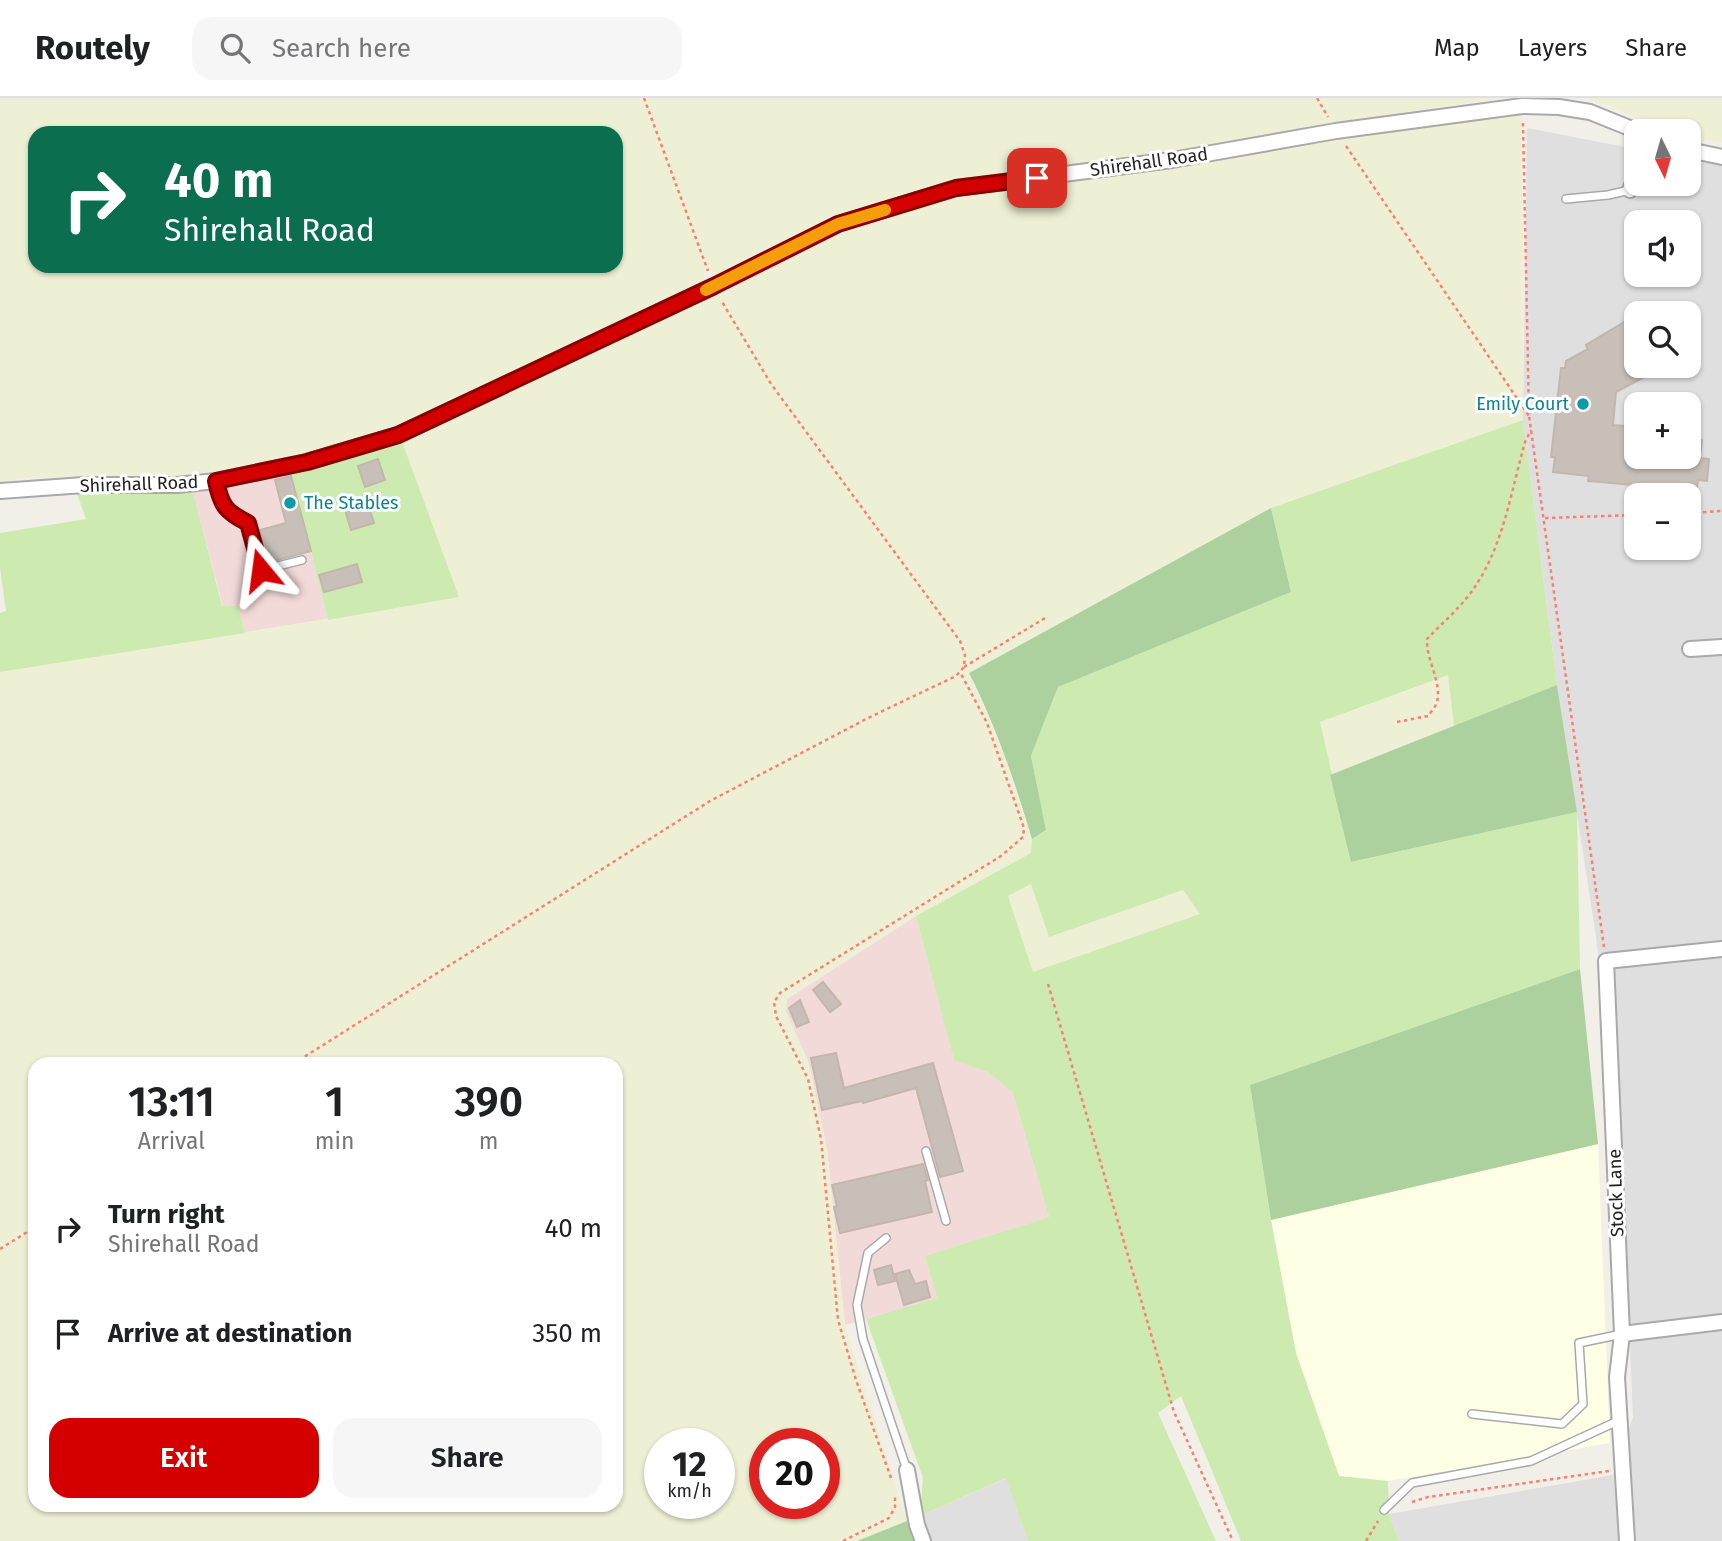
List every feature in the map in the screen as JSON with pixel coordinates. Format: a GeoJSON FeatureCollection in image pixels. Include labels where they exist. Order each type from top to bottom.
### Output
{"type":"FeatureCollection","features":[{"type":"Feature","properties":{"kind":"street","name":"Shirehall Road"},"geometry":{"type":"LineString","coordinates":[[0,491],[84,485],[177,485],[216,481],[307,462],[398,435],[714,286],[838,224],[956,188],[1172,160],[1336,131],[1522,106],[1559,107],[1590,112],[1624,126]]}},
{"type":"Feature","properties":{"kind":"street"},"geometry":{"type":"LineString","coordinates":[[1701,153],[1722,157]]}},
{"type":"Feature","properties":{"kind":"street"},"geometry":{"type":"LineString","coordinates":[[1690,649],[1722,647]]}},
{"type":"Feature","properties":{"kind":"street"},"geometry":{"type":"LineString","coordinates":[[1606,961],[1722,949]]}},
{"type":"Feature","properties":{"kind":"street","name":"Stock Lane"},"geometry":{"type":"LineString","coordinates":[[1606,961],[1622,1334],[1617,1377],[1627,1541]]}},
{"type":"Feature","properties":{"kind":"street"},"geometry":{"type":"LineString","coordinates":[[1622,1334],[1722,1322]]}},
{"type":"Feature","properties":{"kind":"street"},"geometry":{"type":"LineString","coordinates":[[907,1470],[917,1525],[923,1541]]}},
{"type":"Feature","properties":{"kind":"lane"},"geometry":{"type":"LineString","coordinates":[[1566,199],[1624,191]]}},
{"type":"Feature","properties":{"kind":"lane"},"geometry":{"type":"LineString","coordinates":[[216,481],[221,501],[230,514],[248,523],[261,570],[302,560]]}},
{"type":"Feature","properties":{"kind":"lane"},"geometry":{"type":"LineString","coordinates":[[926,1151],[946,1221]]}},
{"type":"Feature","properties":{"kind":"lane"},"geometry":{"type":"LineString","coordinates":[[886,1238],[868,1253],[857,1305],[863,1339],[907,1470]]}},
{"type":"Feature","properties":{"kind":"lane"},"geometry":{"type":"LineString","coordinates":[[1472,1414],[1562,1424],[1583,1404],[1579,1343],[1622,1334]]}},
{"type":"Feature","properties":{"kind":"lane"},"geometry":{"type":"LineString","coordinates":[[1384,1510],[1412,1483],[1531,1461],[1620,1420]]}},
{"type":"Feature","properties":{"kind":"path"},"geometry":{"type":"LineString","coordinates":[[304,1057],[710,801],[868,718],[944,683],[964,667],[965,655],[960,641],[771,384],[714,286],[644,98]]}},
{"type":"Feature","properties":{"kind":"path"},"geometry":{"type":"LineString","coordinates":[[1317,98],[1336,131],[1529,416]]}},
{"type":"Feature","properties":{"kind":"path"},"geometry":{"type":"LineString","coordinates":[[1522,106],[1529,416],[1606,961]]}},
{"type":"Feature","properties":{"kind":"path"},"geometry":{"type":"LineString","coordinates":[[1397,722],[1428,716],[1437,702],[1427,639],[1459,607],[1478,583],[1494,553],[1525,442],[1531,430]]}},
{"type":"Feature","properties":{"kind":"path"},"geometry":{"type":"LineString","coordinates":[[1701,512],[1722,511]]}},
{"type":"Feature","properties":{"kind":"path"},"geometry":{"type":"LineString","coordinates":[[1544,519],[1624,516]]}},
{"type":"Feature","properties":{"kind":"path"},"geometry":{"type":"LineString","coordinates":[[964,667],[1045,618]]}},
{"type":"Feature","properties":{"kind":"path"},"geometry":{"type":"LineString","coordinates":[[892,1480],[856,1380],[838,1320],[821,1139],[808,1079],[776,1016],[774,1002],[780,993],[1001,856],[1023,837],[1024,828],[988,723],[961,672]]}},
{"type":"Feature","properties":{"kind":"path"},"geometry":{"type":"LineString","coordinates":[[1048,984],[1174,1412],[1233,1541]]}},
{"type":"Feature","properties":{"kind":"path"},"geometry":{"type":"LineString","coordinates":[[0,1249],[28,1231]]}},
{"type":"Feature","properties":{"kind":"path"},"geometry":{"type":"LineString","coordinates":[[1366,1541],[1384,1510],[1428,1497],[1623,1469]]}},
{"type":"Feature","properties":{"kind":"path"},"geometry":{"type":"LineString","coordinates":[[843,1541],[889,1518],[895,1507],[895,1492]]}},
{"type":"Feature","properties":{"kind":"shaded area"},"geometry":{"type":"Polygon","coordinates":[[[0,98],[1500,98],[1421,110],[1336,130],[956,188],[837,216],[717,276],[711,270],[704,273],[701,285],[411,421],[378,433],[273,462],[220,472],[141,480],[25,478],[0,482],[0,98]]]}},
{"type":"Feature","properties":{"kind":"shaded area"},"geometry":{"type":"Polygon","coordinates":[[[1587,98],[1722,98],[1722,143],[1701,139],[1701,119],[1642,119],[1587,98]]]}},
{"type":"Feature","properties":{"kind":"shaded area"},"geometry":{"type":"Polygon","coordinates":[[[1522,107],[1523,420],[1271,508],[969,673],[1001,745],[1032,839],[1031,853],[916,916],[787,999],[786,1011],[809,1063],[827,1149],[845,1325],[907,1521],[857,1541],[0,1541],[0,672],[459,597],[403,444],[712,295],[841,229],[956,189],[1522,107]]]}},
{"type":"Feature","properties":{"kind":"shaded area"},"geometry":{"type":"Polygon","coordinates":[[[1527,128],[1624,147],[1624,196],[1701,196],[1701,160],[1722,164],[1722,1541],[1399,1541],[1389,1514],[1613,1475],[1633,1417],[1621,1150],[1596,937],[1557,685],[1523,420],[1527,128]]]}},
{"type":"Feature","properties":{"kind":"shaded area"},"geometry":{"type":"Polygon","coordinates":[[[291,473],[328,620],[245,633],[238,606],[223,607],[193,492],[230,488],[291,473]]]}},
{"type":"Feature","properties":{"kind":"shaded area"},"geometry":{"type":"Polygon","coordinates":[[[1448,674],[1454,726],[1330,775],[1320,721],[1448,674]]]}},
{"type":"Feature","properties":{"kind":"shaded area"},"geometry":{"type":"Polygon","coordinates":[[[1031,884],[1188,888],[1200,915],[1033,973],[1008,896],[1031,884]]]}},
{"type":"Feature","properties":{"kind":"shaded area"},"geometry":{"type":"Polygon","coordinates":[[[916,916],[954,1059],[988,1072],[1013,1093],[1049,1217],[926,1256],[937,1298],[845,1325],[827,1149],[785,1011],[787,999],[916,916]]]}},
{"type":"Feature","properties":{"kind":"shaded area"},"geometry":{"type":"Polygon","coordinates":[[[1598,1144],[1610,1443],[1388,1481],[1339,1476],[1296,1353],[1271,1220],[1598,1144]]]}},
{"type":"Feature","properties":{"kind":"shaded area"},"geometry":{"type":"Polygon","coordinates":[[[1007,1478],[1028,1541],[930,1541],[920,1516],[1007,1478]]]}},
{"type":"Feature","properties":{"kind":"green space"},"geometry":{"type":"Polygon","coordinates":[[[1523,420],[1557,685],[1454,726],[1448,675],[1320,722],[1352,862],[1577,812],[1580,969],[1250,1085],[1271,1220],[1296,1353],[1339,1476],[1388,1481],[1389,1514],[1399,1541],[1241,1541],[1181,1396],[1158,1413],[1216,1541],[1028,1541],[1006,1478],[920,1516],[923,1478],[866,1319],[937,1298],[925,1256],[1049,1217],[1013,1093],[988,1072],[954,1060],[916,916],[1031,853],[1032,839],[1046,830],[1031,756],[1058,687],[1291,592],[1271,508],[1523,420]],[[1031,884],[1008,896],[1033,972],[1200,914],[1183,890],[1049,937],[1031,884]]]}},
{"type":"Feature","properties":{"kind":"green space"},"geometry":{"type":"Polygon","coordinates":[[[403,444],[459,597],[328,620],[291,473],[403,444]],[[357,564],[320,575],[325,592],[362,582],[357,564]]]}},
{"type":"Feature","properties":{"kind":"green space"},"geometry":{"type":"Polygon","coordinates":[[[76,491],[193,492],[222,606],[238,606],[245,633],[0,672],[0,613],[6,611],[0,568],[0,533],[86,519],[76,491]]]}},
{"type":"Feature","properties":{"kind":"green space"},"geometry":{"type":"Polygon","coordinates":[[[1271,508],[1291,592],[1058,687],[1031,756],[1046,830],[1032,839],[1004,754],[969,673],[1271,508]]]}},
{"type":"Feature","properties":{"kind":"green space"},"geometry":{"type":"Polygon","coordinates":[[[1557,685],[1577,812],[1351,862],[1330,775],[1557,685]]]}},
{"type":"Feature","properties":{"kind":"green space"},"geometry":{"type":"Polygon","coordinates":[[[1580,969],[1598,1144],[1271,1220],[1250,1085],[1580,969]]]}},
{"type":"Feature","properties":{"kind":"green space"},"geometry":{"type":"Polygon","coordinates":[[[907,1521],[914,1541],[857,1541],[907,1521]]]}},
{"type":"Feature","properties":{"kind":"building","name":"Emily Court"},"geometry":{"type":"Polygon","coordinates":[[[1624,322],[1624,378],[1642,378],[1616,392],[1613,425],[1624,426],[1624,469],[1701,469],[1701,458],[1709,459],[1707,481],[1624,484],[1588,481],[1589,476],[1553,472],[1555,457],[1551,457],[1561,368],[1565,368],[1566,361],[1588,349],[1586,345],[1624,322]]]}},
{"type":"Feature","properties":{"kind":"building"},"geometry":{"type":"Polygon","coordinates":[[[378,459],[385,480],[365,487],[358,466],[378,459]]]}},
{"type":"Feature","properties":{"kind":"building","name":"The Stables"},"geometry":{"type":"Polygon","coordinates":[[[291,476],[311,551],[266,563],[257,531],[286,523],[275,480],[291,476]]]}},
{"type":"Feature","properties":{"kind":"building"},"geometry":{"type":"Polygon","coordinates":[[[368,504],[374,523],[351,530],[345,510],[368,504]]]}},
{"type":"Feature","properties":{"kind":"building"},"geometry":{"type":"Polygon","coordinates":[[[357,564],[362,582],[324,592],[319,575],[357,564]]]}},
{"type":"Feature","properties":{"kind":"building"},"geometry":{"type":"Polygon","coordinates":[[[823,982],[841,1004],[830,1012],[813,990],[823,982]]]}},
{"type":"Feature","properties":{"kind":"building"},"geometry":{"type":"Polygon","coordinates":[[[800,1000],[809,1022],[797,1027],[789,1008],[800,1000]]]}},
{"type":"Feature","properties":{"kind":"building"},"geometry":{"type":"Polygon","coordinates":[[[836,1053],[844,1088],[933,1063],[963,1171],[940,1177],[916,1088],[863,1103],[862,1101],[822,1110],[811,1058],[836,1053]]]}},
{"type":"Feature","properties":{"kind":"building"},"geometry":{"type":"Polygon","coordinates":[[[923,1164],[932,1212],[840,1233],[832,1185],[923,1164]]]}},
{"type":"Feature","properties":{"kind":"building"},"geometry":{"type":"Polygon","coordinates":[[[891,1265],[895,1281],[878,1285],[874,1270],[891,1265]]]}},
{"type":"Feature","properties":{"kind":"building"},"geometry":{"type":"Polygon","coordinates":[[[909,1270],[915,1284],[926,1281],[930,1297],[904,1305],[895,1274],[909,1270]]]}},
{"type":"Feature","properties":{"kind":"slow traffic"},"geometry":{"type":"LineString","coordinates":[[706,290],[838,224],[885,210]]}},
{"type":"Feature","properties":{"kind":"place","name":"Emily Court"},"geometry":{"type":"Point","coordinates":[1583,404]}},
{"type":"Feature","properties":{"kind":"place","name":"The Stables"},"geometry":{"type":"Point","coordinates":[290,503]}},
{"type":"Feature","properties":{"kind":"route"},"geometry":{"type":"LineString","coordinates":[[261,570],[248,523],[230,514],[221,501],[216,481],[307,462],[398,435],[714,286],[838,224],[956,188],[1037,178]]}}]}
